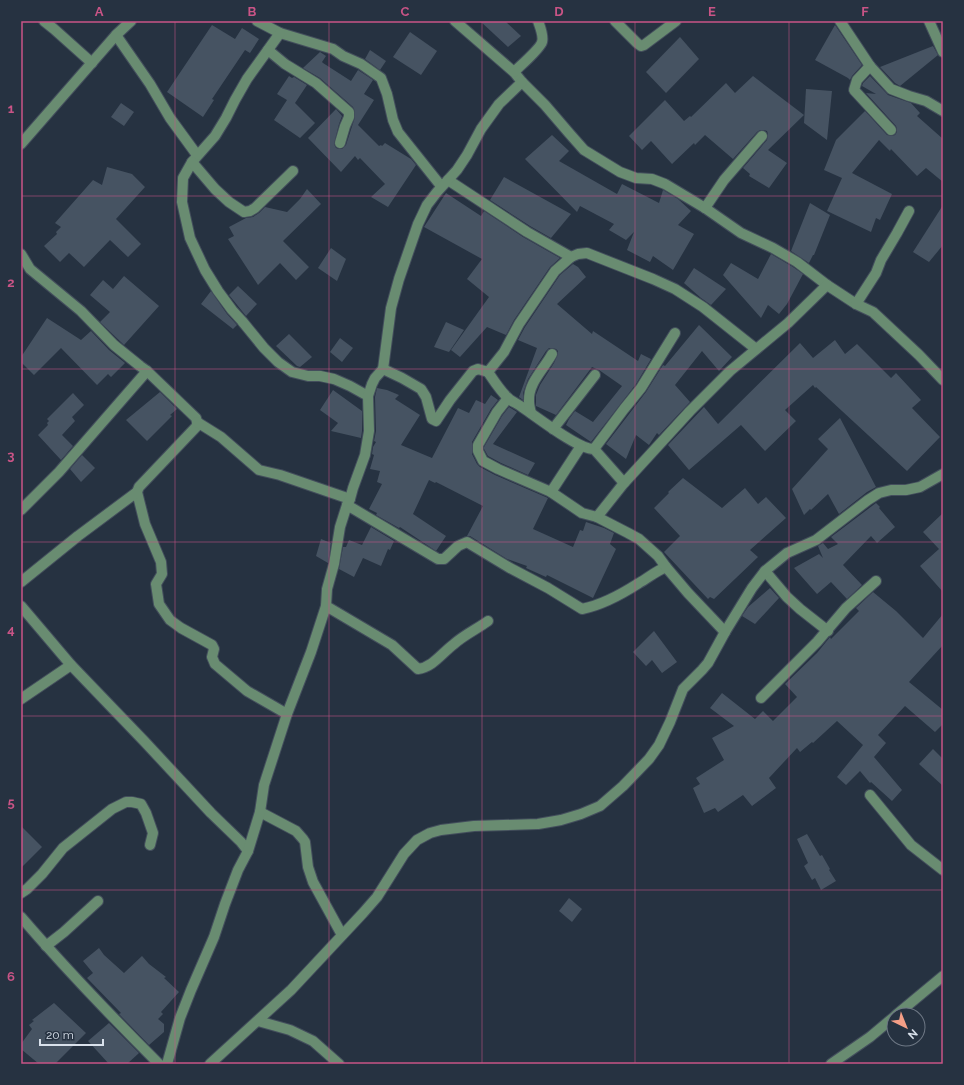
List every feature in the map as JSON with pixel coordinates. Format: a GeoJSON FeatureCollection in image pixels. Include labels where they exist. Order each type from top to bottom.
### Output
{"type":"FeatureCollection","features":[{"type":"Feature","properties":{"kind":"street"},"geometry":{"type":"LineString","coordinates":[[44,21],[92,63]]}},
{"type":"Feature","properties":{"kind":"street"},"geometry":{"type":"LineString","coordinates":[[21,144],[116,35],[131,21]]}},
{"type":"Feature","properties":{"kind":"street"},"geometry":{"type":"LineString","coordinates":[[257,21],[280,33],[333,50],[361,64],[381,78],[398,132],[445,183],[570,257]]}},
{"type":"Feature","properties":{"kind":"street"},"geometry":{"type":"LineString","coordinates":[[455,21],[514,72],[584,150],[620,172],[636,178],[652,179],[664,184],[705,208],[741,233],[773,248],[797,262],[827,285],[856,304],[873,312],[919,355],[943,380]]}},
{"type":"Feature","properties":{"kind":"street"},"geometry":{"type":"LineString","coordinates":[[514,72],[539,48],[542,42],[542,34],[538,21]]}},
{"type":"Feature","properties":{"kind":"street"},"geometry":{"type":"LineString","coordinates":[[615,21],[641,46],[676,21]]}},
{"type":"Feature","properties":{"kind":"street"},"geometry":{"type":"LineString","coordinates":[[840,21],[870,66],[891,89],[926,101],[943,111]]}},
{"type":"Feature","properties":{"kind":"street"},"geometry":{"type":"LineString","coordinates":[[929,21],[943,52]]}},
{"type":"Feature","properties":{"kind":"street"},"geometry":{"type":"LineString","coordinates":[[280,33],[247,80],[215,136],[195,158],[183,178],[182,202],[190,238],[205,270],[218,291],[264,348],[278,362],[292,372],[308,376],[320,376],[334,379],[368,396]]}},
{"type":"Feature","properties":{"kind":"street"},"geometry":{"type":"LineString","coordinates":[[116,35],[150,84],[215,189],[229,202],[244,212],[250,211],[255,208],[293,171]]}},
{"type":"Feature","properties":{"kind":"street"},"geometry":{"type":"LineString","coordinates":[[268,50],[285,64],[316,83],[349,112],[349,117],[340,143]]}},
{"type":"Feature","properties":{"kind":"street"},"geometry":{"type":"LineString","coordinates":[[870,66],[857,80],[854,90],[891,130]]}},
{"type":"Feature","properties":{"kind":"street"},"geometry":{"type":"LineString","coordinates":[[167,1064],[180,1018],[214,937],[238,870],[248,851],[260,812],[264,785],[287,714],[311,652],[326,606],[327,589],[334,564],[340,527],[365,455],[369,431],[368,396],[375,378],[383,369],[391,308],[399,279],[418,224],[426,205],[458,170],[481,129],[499,104],[522,82]]}},
{"type":"Feature","properties":{"kind":"street"},"geometry":{"type":"LineString","coordinates":[[705,208],[724,180],[762,136]]}},
{"type":"Feature","properties":{"kind":"street"},"geometry":{"type":"LineString","coordinates":[[856,304],[876,273],[881,260],[898,233],[909,211]]}},
{"type":"Feature","properties":{"kind":"street"},"geometry":{"type":"LineString","coordinates":[[488,372],[504,352],[519,324],[554,271],[570,257],[587,253],[675,288],[703,307],[756,349]]}},
{"type":"Feature","properties":{"kind":"street"},"geometry":{"type":"LineString","coordinates":[[21,254],[24,256],[30,268],[81,311],[114,344],[147,371],[196,418],[197,422],[221,437],[259,470],[280,475],[348,502],[438,559],[444,559],[458,546],[467,542],[582,609],[607,601],[639,583],[656,571],[666,567]]}},
{"type":"Feature","properties":{"kind":"street"},"geometry":{"type":"LineString","coordinates":[[597,517],[624,483],[690,411],[730,371],[769,340],[827,285]]}},
{"type":"Feature","properties":{"kind":"street"},"geometry":{"type":"LineString","coordinates":[[594,449],[641,388],[675,333]]}},
{"type":"Feature","properties":{"kind":"street"},"geometry":{"type":"LineString","coordinates":[[531,413],[529,400],[532,384],[552,354]]}},
{"type":"Feature","properties":{"kind":"street"},"geometry":{"type":"LineString","coordinates":[[383,369],[421,389],[426,397],[432,419],[436,421],[450,400],[473,371],[478,369],[488,372],[508,398],[581,446],[594,449],[624,483]]}},
{"type":"Feature","properties":{"kind":"street"},"geometry":{"type":"LineString","coordinates":[[21,510],[59,472],[147,371]]}},
{"type":"Feature","properties":{"kind":"street"},"geometry":{"type":"LineString","coordinates":[[553,429],[595,374]]}},
{"type":"Feature","properties":{"kind":"street"},"geometry":{"type":"LineString","coordinates":[[508,398],[497,412],[478,445],[480,455],[485,463],[551,492],[582,512],[597,517],[638,539],[658,556],[688,593],[725,632]]}},
{"type":"Feature","properties":{"kind":"street"},"geometry":{"type":"LineString","coordinates":[[21,582],[78,536],[137,492],[139,487],[197,426],[197,422]]}},
{"type":"Feature","properties":{"kind":"street"},"geometry":{"type":"LineString","coordinates":[[551,492],[581,446]]}},
{"type":"Feature","properties":{"kind":"street"},"geometry":{"type":"LineString","coordinates":[[210,1064],[290,990],[342,935],[377,897],[404,854],[417,840],[430,833],[441,830],[474,826],[538,824],[561,820],[600,806],[623,786],[649,759],[659,745],[684,689],[708,663],[752,588],[765,571],[787,553],[816,540],[879,493],[891,490],[906,490],[920,487],[943,474]]}},
{"type":"Feature","properties":{"kind":"street"},"geometry":{"type":"LineString","coordinates":[[137,492],[145,524],[161,562],[162,574],[156,584],[159,604],[170,620],[181,628],[212,645],[214,649],[212,657],[215,664],[238,684],[247,691],[287,714]]}},
{"type":"Feature","properties":{"kind":"street"},"geometry":{"type":"LineString","coordinates":[[765,571],[795,605],[828,631]]}},
{"type":"Feature","properties":{"kind":"street"},"geometry":{"type":"LineString","coordinates":[[761,698],[828,631],[846,608],[876,581]]}},
{"type":"Feature","properties":{"kind":"street"},"geometry":{"type":"LineString","coordinates":[[21,606],[71,665],[248,851]]}},
{"type":"Feature","properties":{"kind":"street"},"geometry":{"type":"LineString","coordinates":[[326,606],[392,645],[418,669],[424,668],[430,664],[454,643],[488,621]]}},
{"type":"Feature","properties":{"kind":"street"},"geometry":{"type":"LineString","coordinates":[[21,699],[71,665]]}},
{"type":"Feature","properties":{"kind":"street"},"geometry":{"type":"LineString","coordinates":[[870,795],[911,845],[943,870]]}},
{"type":"Feature","properties":{"kind":"street"},"geometry":{"type":"LineString","coordinates":[[21,894],[42,874],[63,848],[112,809],[126,802],[141,804],[154,833],[150,845]]}},
{"type":"Feature","properties":{"kind":"street"},"geometry":{"type":"LineString","coordinates":[[260,812],[296,831],[303,839],[305,842],[308,866],[313,882],[342,935]]}},
{"type":"Feature","properties":{"kind":"street"},"geometry":{"type":"LineString","coordinates":[[46,946],[98,901]]}},
{"type":"Feature","properties":{"kind":"street"},"geometry":{"type":"LineString","coordinates":[[21,917],[46,946],[159,1064]]}},
{"type":"Feature","properties":{"kind":"street"},"geometry":{"type":"LineString","coordinates":[[906,1007],[943,976]]}},
{"type":"Feature","properties":{"kind":"street"},"geometry":{"type":"LineString","coordinates":[[258,1020],[290,1030],[313,1042],[339,1064]]}},
{"type":"Feature","properties":{"kind":"street"},"geometry":{"type":"LineString","coordinates":[[832,1064],[886,1024]]}},
{"type":"Feature","properties":{"kind":"building"},"geometry":{"type":"Polygon","coordinates":[[[480,21],[505,21],[521,36],[508,47],[480,21]]]}},
{"type":"Feature","properties":{"kind":"building"},"geometry":{"type":"Polygon","coordinates":[[[212,25],[235,39],[242,28],[259,39],[250,53],[245,50],[212,99],[214,100],[203,117],[167,92],[212,25]]]}},
{"type":"Feature","properties":{"kind":"building"},"geometry":{"type":"Polygon","coordinates":[[[835,25],[862,65],[850,80],[815,60],[835,25]]]}},
{"type":"Feature","properties":{"kind":"building"},"geometry":{"type":"Polygon","coordinates":[[[410,32],[437,51],[421,75],[393,57],[410,32]]]}},
{"type":"Feature","properties":{"kind":"building"},"geometry":{"type":"Polygon","coordinates":[[[680,37],[699,59],[666,93],[646,72],[680,37]]]}},
{"type":"Feature","properties":{"kind":"building"},"geometry":{"type":"Polygon","coordinates":[[[933,46],[938,55],[900,86],[895,83],[880,67],[933,46]]]}},
{"type":"Feature","properties":{"kind":"building"},"geometry":{"type":"Polygon","coordinates":[[[370,50],[386,61],[380,70],[365,59],[370,50]]]}},
{"type":"Feature","properties":{"kind":"building"},"geometry":{"type":"Polygon","coordinates":[[[320,52],[326,56],[322,62],[323,63],[351,81],[358,70],[373,80],[364,94],[374,100],[358,125],[379,146],[382,146],[385,143],[411,159],[416,165],[388,207],[371,197],[385,184],[360,158],[358,160],[355,156],[341,172],[308,138],[336,109],[342,116],[334,144],[336,148],[342,149],[346,145],[355,117],[353,107],[320,78],[303,68],[320,52]]]}},
{"type":"Feature","properties":{"kind":"building"},"geometry":{"type":"Polygon","coordinates":[[[289,76],[292,78],[294,77],[307,85],[295,103],[315,123],[300,138],[274,120],[287,100],[277,94],[289,76]]]}},
{"type":"Feature","properties":{"kind":"building"},"geometry":{"type":"Polygon","coordinates":[[[753,76],[804,115],[768,150],[787,163],[769,188],[749,176],[750,174],[743,168],[767,140],[767,131],[760,130],[757,132],[733,159],[705,135],[695,145],[694,143],[672,164],[651,141],[642,150],[629,136],[665,100],[684,121],[690,116],[691,117],[726,83],[735,93],[753,76]]]}},
{"type":"Feature","properties":{"kind":"building"},"geometry":{"type":"Polygon","coordinates":[[[870,76],[888,95],[911,103],[920,113],[917,116],[943,139],[943,182],[926,168],[917,176],[891,149],[890,151],[879,140],[852,173],[892,194],[880,220],[876,218],[871,232],[827,211],[842,178],[824,170],[836,140],[865,111],[887,135],[892,136],[897,132],[896,126],[866,93],[876,94],[862,86],[870,76]]]}},
{"type":"Feature","properties":{"kind":"building"},"geometry":{"type":"Polygon","coordinates":[[[806,89],[832,91],[827,140],[804,123],[806,89]]]}},
{"type":"Feature","properties":{"kind":"building"},"geometry":{"type":"Polygon","coordinates":[[[121,103],[134,112],[124,126],[111,117],[121,103]]]}},
{"type":"Feature","properties":{"kind":"building"},"geometry":{"type":"Polygon","coordinates":[[[552,135],[569,151],[559,161],[617,194],[622,184],[659,203],[663,190],[678,199],[691,211],[678,225],[694,234],[673,270],[653,256],[650,262],[627,250],[634,232],[626,240],[609,230],[614,224],[580,206],[577,212],[525,159],[552,135]]]}},
{"type":"Feature","properties":{"kind":"building"},"geometry":{"type":"Polygon","coordinates":[[[107,167],[132,174],[145,187],[116,219],[141,244],[128,257],[110,240],[84,267],[69,253],[60,262],[44,246],[57,234],[56,232],[61,227],[55,223],[93,180],[102,185],[107,167]]]}},
{"type":"Feature","properties":{"kind":"building"},"geometry":{"type":"Polygon","coordinates":[[[504,177],[571,214],[551,238],[490,200],[504,177]]]}},
{"type":"Feature","properties":{"kind":"building"},"geometry":{"type":"Polygon","coordinates":[[[307,189],[321,204],[283,241],[309,267],[296,280],[280,263],[258,285],[228,239],[234,236],[229,227],[246,218],[253,217],[265,207],[287,212],[300,199],[307,189]]]}},
{"type":"Feature","properties":{"kind":"building"},"geometry":{"type":"Polygon","coordinates":[[[446,193],[481,216],[484,211],[523,237],[560,258],[550,267],[514,320],[506,335],[487,327],[460,357],[451,350],[489,297],[467,279],[482,259],[424,227],[446,193]]]}},
{"type":"Feature","properties":{"kind":"building"},"geometry":{"type":"Polygon","coordinates":[[[810,203],[830,215],[814,255],[809,263],[791,251],[810,203]]]}},
{"type":"Feature","properties":{"kind":"building"},"geometry":{"type":"Polygon","coordinates":[[[943,205],[943,245],[929,262],[913,252],[943,205]]]}},
{"type":"Feature","properties":{"kind":"building"},"geometry":{"type":"Polygon","coordinates":[[[331,248],[346,259],[337,281],[318,268],[331,248]]]}},
{"type":"Feature","properties":{"kind":"building"},"geometry":{"type":"Polygon","coordinates":[[[771,254],[803,274],[787,304],[779,314],[768,305],[761,318],[723,275],[731,263],[758,279],[771,254]]]}},
{"type":"Feature","properties":{"kind":"building"},"geometry":{"type":"Polygon","coordinates":[[[573,264],[578,267],[586,277],[557,304],[592,334],[593,331],[638,361],[641,354],[651,359],[636,384],[591,442],[566,425],[575,411],[593,422],[622,386],[599,370],[592,367],[556,415],[536,406],[536,395],[540,385],[558,354],[556,349],[549,348],[528,379],[523,393],[523,400],[519,397],[537,348],[518,340],[560,275],[573,264]]]}},
{"type":"Feature","properties":{"kind":"building"},"geometry":{"type":"Polygon","coordinates":[[[694,268],[726,289],[711,305],[684,283],[694,268]]]}},
{"type":"Feature","properties":{"kind":"building"},"geometry":{"type":"Polygon","coordinates":[[[124,276],[159,306],[124,345],[100,322],[110,312],[90,295],[103,280],[113,289],[124,276]]]}},
{"type":"Feature","properties":{"kind":"building"},"geometry":{"type":"Polygon","coordinates":[[[238,286],[257,304],[246,316],[229,295],[238,286]]]}},
{"type":"Feature","properties":{"kind":"building"},"geometry":{"type":"Polygon","coordinates":[[[211,291],[227,314],[237,325],[233,329],[201,304],[211,291]]]}},
{"type":"Feature","properties":{"kind":"building"},"geometry":{"type":"Polygon","coordinates":[[[47,318],[81,340],[91,331],[109,350],[125,363],[111,377],[108,374],[97,385],[61,348],[34,375],[21,362],[21,357],[47,318]]]}},
{"type":"Feature","properties":{"kind":"building"},"geometry":{"type":"Polygon","coordinates":[[[446,322],[464,330],[449,352],[434,347],[446,322]]]}},
{"type":"Feature","properties":{"kind":"building"},"geometry":{"type":"Polygon","coordinates":[[[699,325],[732,357],[719,371],[702,351],[675,385],[690,402],[659,435],[657,433],[649,445],[636,435],[626,459],[606,444],[646,392],[663,365],[665,366],[699,325]]]}},
{"type":"Feature","properties":{"kind":"building"},"geometry":{"type":"Polygon","coordinates":[[[289,334],[312,357],[300,367],[297,366],[276,346],[289,334]]]}},
{"type":"Feature","properties":{"kind":"building"},"geometry":{"type":"Polygon","coordinates":[[[340,338],[353,348],[342,362],[330,352],[340,338]]]}},
{"type":"Feature","properties":{"kind":"building"},"geometry":{"type":"Polygon","coordinates":[[[835,340],[845,354],[857,344],[891,378],[896,373],[921,400],[912,408],[940,437],[907,471],[813,385],[785,410],[796,421],[765,451],[741,425],[689,470],[668,445],[704,407],[718,424],[800,343],[813,358],[835,340]]]}},
{"type":"Feature","properties":{"kind":"building"},"geometry":{"type":"Polygon","coordinates":[[[377,388],[399,395],[395,399],[420,415],[401,445],[432,458],[458,408],[469,413],[476,400],[485,404],[491,395],[498,400],[491,409],[472,442],[472,454],[480,467],[548,498],[533,529],[573,547],[580,530],[583,531],[586,522],[614,533],[610,544],[616,549],[593,598],[547,575],[546,577],[526,568],[527,566],[507,559],[470,536],[467,536],[483,506],[436,482],[435,483],[429,480],[413,514],[446,536],[436,551],[400,527],[399,528],[376,515],[377,513],[369,509],[382,484],[377,482],[380,471],[370,469],[374,455],[372,454],[373,447],[376,442],[374,441],[376,431],[375,397],[377,388]]]}},
{"type":"Feature","properties":{"kind":"building"},"geometry":{"type":"Polygon","coordinates":[[[333,390],[362,411],[361,438],[331,431],[338,423],[320,410],[333,390]]]}},
{"type":"Feature","properties":{"kind":"building"},"geometry":{"type":"Polygon","coordinates":[[[160,392],[177,409],[147,441],[126,420],[160,392]]]}},
{"type":"Feature","properties":{"kind":"building"},"geometry":{"type":"Polygon","coordinates":[[[73,393],[84,405],[72,417],[75,421],[62,435],[73,446],[61,460],[38,435],[48,425],[47,423],[49,421],[47,419],[73,393]]]}},
{"type":"Feature","properties":{"kind":"building"},"geometry":{"type":"Polygon","coordinates":[[[509,407],[517,412],[493,444],[535,463],[528,475],[488,456],[484,449],[502,416],[509,407]]]}},
{"type":"Feature","properties":{"kind":"building"},"geometry":{"type":"Polygon","coordinates":[[[840,418],[876,487],[867,492],[839,514],[828,494],[804,515],[792,489],[828,449],[818,439],[840,418]]]}},
{"type":"Feature","properties":{"kind":"building"},"geometry":{"type":"Polygon","coordinates":[[[82,455],[95,468],[81,482],[70,469],[82,455]]]}},
{"type":"Feature","properties":{"kind":"building"},"geometry":{"type":"Polygon","coordinates":[[[683,478],[722,508],[745,488],[758,504],[766,497],[786,518],[750,550],[758,557],[714,599],[710,597],[708,599],[664,552],[680,536],[654,508],[683,478]]]}},
{"type":"Feature","properties":{"kind":"building"},"geometry":{"type":"Polygon","coordinates":[[[876,503],[895,527],[877,543],[871,536],[843,565],[862,585],[847,599],[831,582],[817,594],[794,568],[819,554],[823,558],[818,546],[823,543],[828,549],[838,544],[831,537],[876,503]]]}},
{"type":"Feature","properties":{"kind":"building"},"geometry":{"type":"Polygon","coordinates":[[[943,513],[943,592],[920,566],[939,549],[923,532],[943,513]]]}},
{"type":"Feature","properties":{"kind":"building"},"geometry":{"type":"Polygon","coordinates":[[[371,527],[394,541],[390,550],[388,549],[381,566],[363,558],[354,577],[339,569],[343,547],[346,547],[349,540],[362,545],[371,527]]]}},
{"type":"Feature","properties":{"kind":"building"},"geometry":{"type":"Polygon","coordinates":[[[321,539],[331,543],[328,563],[316,556],[321,539]]]}},
{"type":"Feature","properties":{"kind":"building"},"geometry":{"type":"Polygon","coordinates":[[[770,588],[779,598],[755,624],[742,616],[748,607],[770,588]]]}},
{"type":"Feature","properties":{"kind":"building"},"geometry":{"type":"Polygon","coordinates":[[[873,592],[896,611],[923,638],[943,614],[943,645],[909,682],[943,710],[943,724],[935,732],[905,706],[878,735],[886,743],[874,757],[902,790],[892,801],[871,782],[870,783],[860,771],[846,785],[837,777],[863,745],[837,721],[813,743],[812,742],[800,752],[797,748],[769,778],[776,788],[752,806],[743,795],[718,812],[715,808],[704,813],[693,788],[700,784],[696,778],[724,760],[712,738],[734,726],[710,708],[722,693],[755,719],[763,711],[773,721],[797,697],[785,684],[817,653],[830,637],[831,639],[859,611],[856,608],[873,592]]]}},
{"type":"Feature","properties":{"kind":"building"},"geometry":{"type":"Polygon","coordinates":[[[654,631],[677,662],[662,673],[652,660],[646,666],[633,652],[654,631]]]}},
{"type":"Feature","properties":{"kind":"building"},"geometry":{"type":"Polygon","coordinates":[[[933,749],[943,759],[943,786],[919,764],[933,749]]]}},
{"type":"Feature","properties":{"kind":"building"},"geometry":{"type":"Polygon","coordinates":[[[21,826],[42,847],[21,868],[21,826]]]}},
{"type":"Feature","properties":{"kind":"building"},"geometry":{"type":"Polygon","coordinates":[[[807,834],[820,856],[822,855],[836,881],[821,890],[815,878],[812,880],[804,866],[808,863],[797,839],[807,834]]]}},
{"type":"Feature","properties":{"kind":"building"},"geometry":{"type":"Polygon","coordinates":[[[569,898],[582,909],[572,922],[559,911],[569,898]]]}},
{"type":"Feature","properties":{"kind":"building"},"geometry":{"type":"Polygon","coordinates":[[[99,948],[104,955],[124,973],[142,956],[149,964],[166,977],[164,978],[179,992],[161,1012],[163,1014],[158,1019],[164,1024],[164,1032],[149,1045],[87,978],[93,973],[83,961],[99,948]]]}},
{"type":"Feature","properties":{"kind":"building"},"geometry":{"type":"Polygon","coordinates":[[[54,1003],[86,1033],[55,1064],[39,1064],[21,1049],[21,1044],[32,1029],[29,1025],[34,1021],[32,1020],[54,1003]]]}},
{"type":"Feature","properties":{"kind":"building"},"geometry":{"type":"Polygon","coordinates":[[[109,1023],[139,1053],[127,1064],[109,1064],[88,1041],[109,1023]]]}}]}
